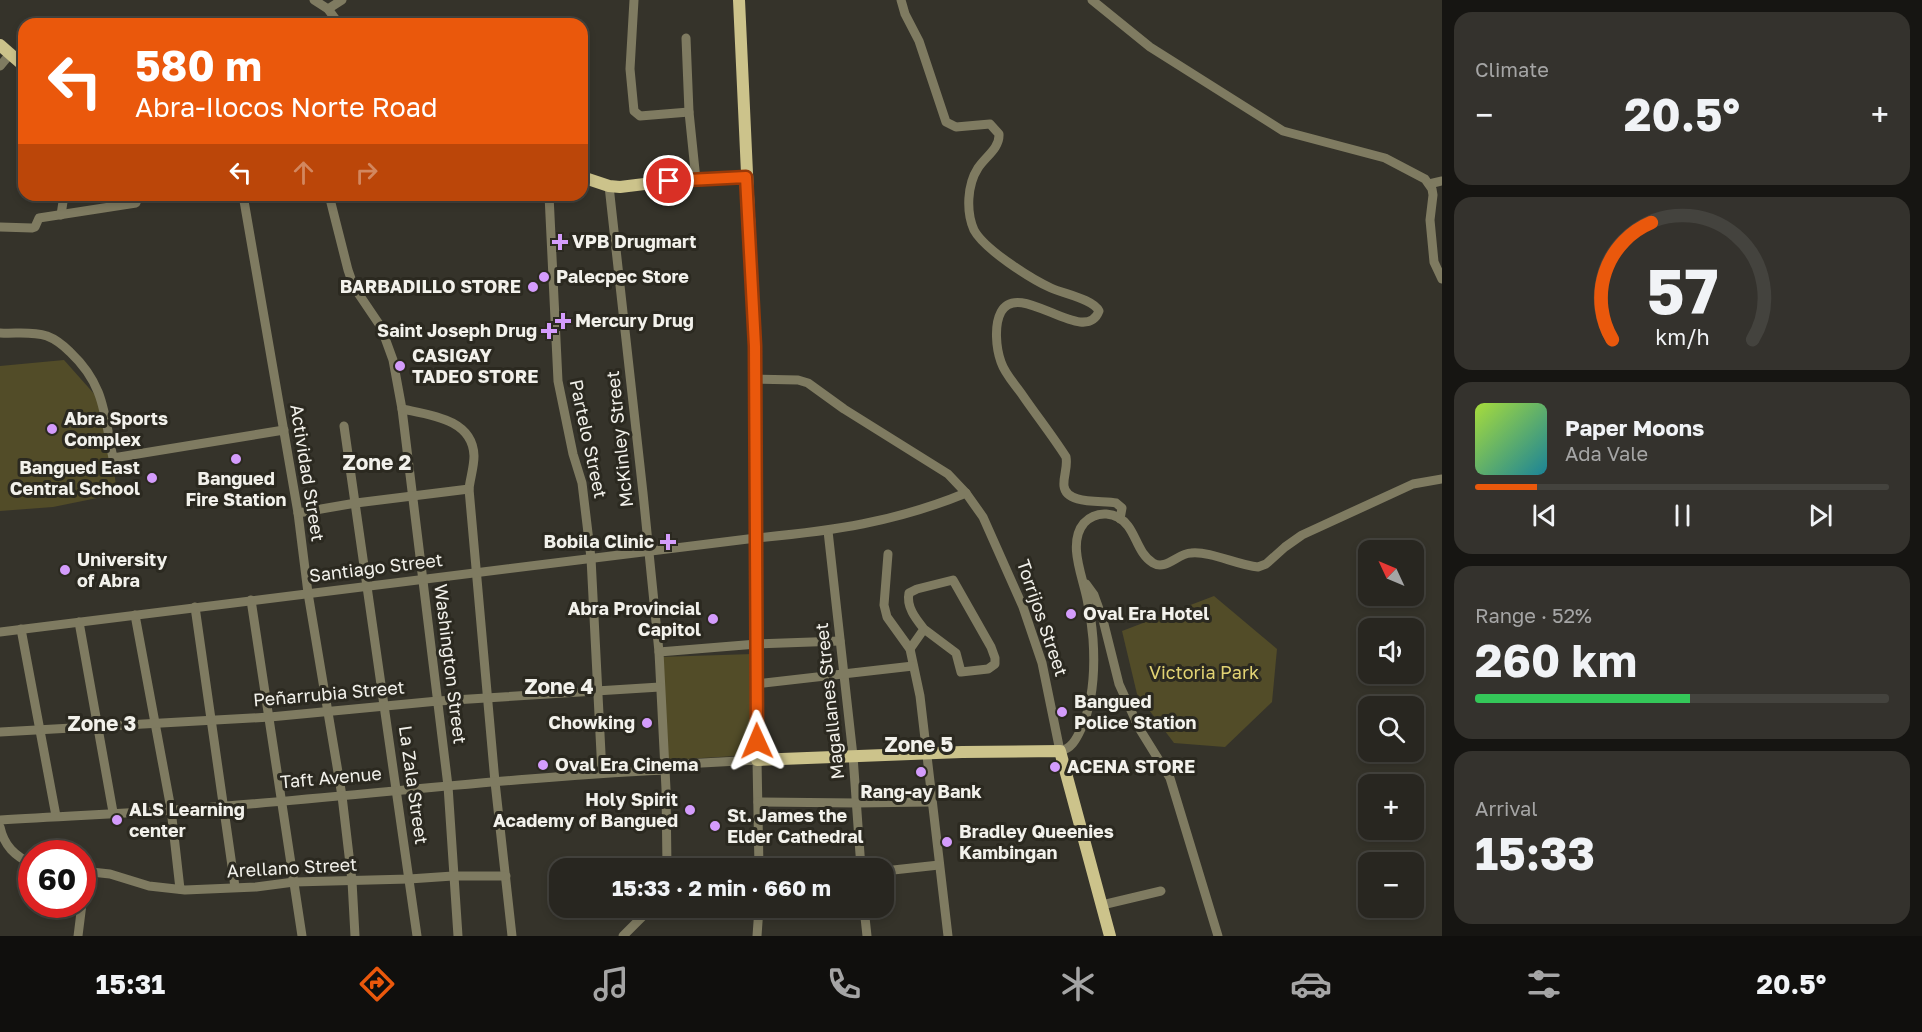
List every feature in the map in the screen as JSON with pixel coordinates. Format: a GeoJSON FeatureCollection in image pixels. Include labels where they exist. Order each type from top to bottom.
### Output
{"type":"FeatureCollection","features":[{"type":"Feature","properties":{"kind":"main road"},"geometry":{"type":"LineString","coordinates":[[739,0],[755,378],[757,760]]}},
{"type":"Feature","properties":{"kind":"main road"},"geometry":{"type":"LineString","coordinates":[[0,45],[18,61]]}},
{"type":"Feature","properties":{"kind":"main road"},"geometry":{"type":"LineString","coordinates":[[588,179],[620,187],[746,177]]}},
{"type":"Feature","properties":{"kind":"main road","name":"Taft Avenue"},"geometry":{"type":"LineString","coordinates":[[757,760],[1060,752]]}},
{"type":"Feature","properties":{"kind":"main road","name":"Torrijos Street"},"geometry":{"type":"LineString","coordinates":[[1060,752],[1110,936]]}},
{"type":"Feature","properties":{"kind":"street"},"geometry":{"type":"LineString","coordinates":[[314,0],[328,9],[335,18]]}},
{"type":"Feature","properties":{"kind":"street"},"geometry":{"type":"LineString","coordinates":[[328,9],[342,0]]}},
{"type":"Feature","properties":{"kind":"street"},"geometry":{"type":"LineString","coordinates":[[634,0],[630,69],[634,111],[640,116],[689,112]]}},
{"type":"Feature","properties":{"kind":"street"},"geometry":{"type":"LineString","coordinates":[[901,0],[905,14],[919,41],[946,122],[956,127],[990,124],[999,134],[997,144],[977,169],[972,182],[969,210],[975,231],[1003,258],[1032,278],[1058,291],[1089,302],[1099,311],[1090,321],[1078,322],[1029,305],[1013,302],[1007,304],[999,319],[998,351],[1006,372],[1066,457],[1068,464],[1064,490],[1073,498],[1080,500],[1116,503],[1122,508],[1120,519]]}},
{"type":"Feature","properties":{"kind":"street"},"geometry":{"type":"LineString","coordinates":[[1092,0],[1150,47],[1273,125],[1294,134],[1385,158],[1421,176],[1429,184],[1433,195],[1430,220],[1431,241],[1434,262],[1442,279]]}},
{"type":"Feature","properties":{"kind":"street"},"geometry":{"type":"LineString","coordinates":[[686,38],[689,112],[696,180]]}},
{"type":"Feature","properties":{"kind":"street"},"geometry":{"type":"LineString","coordinates":[[0,66],[10,54]]}},
{"type":"Feature","properties":{"kind":"street"},"geometry":{"type":"LineString","coordinates":[[1429,184],[1442,181]]}},
{"type":"Feature","properties":{"kind":"street","name":"McKinley Street"},"geometry":{"type":"LineString","coordinates":[[609,186],[658,652],[665,767],[667,858]]}},
{"type":"Feature","properties":{"kind":"street"},"geometry":{"type":"LineString","coordinates":[[61,215],[63,201]]}},
{"type":"Feature","properties":{"kind":"street"},"geometry":{"type":"LineString","coordinates":[[0,227],[32,228],[35,227],[39,218],[136,203],[136,201]]}},
{"type":"Feature","properties":{"kind":"street","name":"Actividad Street"},"geometry":{"type":"LineString","coordinates":[[244,201],[298,513],[308,593],[342,796],[352,881],[355,936]]}},
{"type":"Feature","properties":{"kind":"street","name":"Washington Street"},"geometry":{"type":"LineString","coordinates":[[331,201],[354,287],[381,327],[393,360],[402,409],[448,786],[458,936]]}},
{"type":"Feature","properties":{"kind":"street","name":"Partelo Street"},"geometry":{"type":"LineString","coordinates":[[549,201],[558,381],[573,454],[582,483],[591,558],[602,773]]}},
{"type":"Feature","properties":{"kind":"street"},"geometry":{"type":"LineString","coordinates":[[0,333],[28,332],[49,337],[65,347],[87,369],[101,394],[113,458],[284,430]]}},
{"type":"Feature","properties":{"kind":"street","name":"Torrijos Street"},"geometry":{"type":"LineString","coordinates":[[755,378],[808,382],[844,409],[948,474],[966,493],[983,517],[1023,607],[1042,663],[1060,752]]}},
{"type":"Feature","properties":{"kind":"street"},"geometry":{"type":"LineString","coordinates":[[402,409],[437,416],[459,425],[470,439],[474,458],[468,489],[495,782],[512,936]]}},
{"type":"Feature","properties":{"kind":"street","name":"La Zala Street"},"geometry":{"type":"LineString","coordinates":[[344,426],[417,936]]}},
{"type":"Feature","properties":{"kind":"street"},"geometry":{"type":"LineString","coordinates":[[1060,752],[1067,750],[1076,739],[1086,719],[1090,693],[1093,639],[1077,550],[1083,524],[1096,515],[1104,513],[1120,519],[1127,525],[1145,556],[1158,565],[1193,552],[1258,567],[1266,564],[1302,535],[1413,484],[1442,479]]}},
{"type":"Feature","properties":{"kind":"street"},"geometry":{"type":"LineString","coordinates":[[298,513],[468,489]]}},
{"type":"Feature","properties":{"kind":"street","name":"Santiago Street"},"geometry":{"type":"LineString","coordinates":[[0,632],[648,551],[828,531],[919,510],[966,493]]}},
{"type":"Feature","properties":{"kind":"street","name":"Magallanes Street"},"geometry":{"type":"LineString","coordinates":[[828,531],[853,756],[860,858]]}},
{"type":"Feature","properties":{"kind":"street"},"geometry":{"type":"LineString","coordinates":[[888,554],[886,617],[910,649],[920,696],[948,936]]}},
{"type":"Feature","properties":{"kind":"street"},"geometry":{"type":"LineString","coordinates":[[1083,579],[1094,595],[1103,620],[1119,684],[1170,778],[1218,936]]}},
{"type":"Feature","properties":{"kind":"street"},"geometry":{"type":"LineString","coordinates":[[953,580],[992,647],[995,664],[988,669],[961,672],[956,653],[924,629],[915,618],[909,604],[909,593],[953,580]]}},
{"type":"Feature","properties":{"kind":"street"},"geometry":{"type":"LineString","coordinates":[[251,600],[302,936]]}},
{"type":"Feature","properties":{"kind":"street"},"geometry":{"type":"LineString","coordinates":[[195,608],[235,887]]}},
{"type":"Feature","properties":{"kind":"street"},"geometry":{"type":"LineString","coordinates":[[135,615],[171,809],[180,889]]}},
{"type":"Feature","properties":{"kind":"street"},"geometry":{"type":"LineString","coordinates":[[79,622],[113,812]]}},
{"type":"Feature","properties":{"kind":"street"},"geometry":{"type":"LineString","coordinates":[[21,629],[56,816]]}},
{"type":"Feature","properties":{"kind":"street"},"geometry":{"type":"LineString","coordinates":[[910,649],[924,629]]}},
{"type":"Feature","properties":{"kind":"street"},"geometry":{"type":"LineString","coordinates":[[658,652],[757,644],[840,641]]}},
{"type":"Feature","properties":{"kind":"street"},"geometry":{"type":"LineString","coordinates":[[756,684],[913,666]]}},
{"type":"Feature","properties":{"kind":"street","name":"Peñarrubia Street"},"geometry":{"type":"LineString","coordinates":[[0,732],[270,717],[438,701],[660,687]]}},
{"type":"Feature","properties":{"kind":"street"},"geometry":{"type":"LineString","coordinates":[[757,760],[759,858]]}},
{"type":"Feature","properties":{"kind":"street","name":"Taft Avenue"},"geometry":{"type":"LineString","coordinates":[[0,820],[223,807],[757,760]]}},
{"type":"Feature","properties":{"kind":"street"},"geometry":{"type":"LineString","coordinates":[[758,802],[931,802]]}},
{"type":"Feature","properties":{"kind":"street"},"geometry":{"type":"LineString","coordinates":[[0,827],[2,837],[13,853],[18,856]]}},
{"type":"Feature","properties":{"kind":"street"},"geometry":{"type":"LineString","coordinates":[[894,870],[939,865]]}},
{"type":"Feature","properties":{"kind":"street","name":"Arellano Street"},"geometry":{"type":"LineString","coordinates":[[96,872],[110,874],[149,886],[180,889],[294,882],[506,876]]}},
{"type":"Feature","properties":{"kind":"street"},"geometry":{"type":"LineString","coordinates":[[1102,905],[1161,891]]}},
{"type":"Feature","properties":{"kind":"street"},"geometry":{"type":"LineString","coordinates":[[78,936],[80,918]]}},
{"type":"Feature","properties":{"kind":"street"},"geometry":{"type":"LineString","coordinates":[[623,936],[641,918]]}},
{"type":"Feature","properties":{"kind":"street"},"geometry":{"type":"LineString","coordinates":[[758,936],[759,918]]}},
{"type":"Feature","properties":{"kind":"street"},"geometry":{"type":"LineString","coordinates":[[865,918],[867,936]]}},
{"type":"Feature","properties":{"kind":"green space","name":"Abra Sports Complex"},"geometry":{"type":"Polygon","coordinates":[[[64,360],[96,396],[113,462],[117,494],[53,507],[0,511],[0,366],[64,360]]]}},
{"type":"Feature","properties":{"kind":"green space","name":"Victoria Park"},"geometry":{"type":"Polygon","coordinates":[[[1214,596],[1277,649],[1272,702],[1225,747],[1174,743],[1137,694],[1122,631],[1214,596]]]}},
{"type":"Feature","properties":{"kind":"green space"},"geometry":{"type":"Polygon","coordinates":[[[753,654],[753,755],[668,760],[659,657],[753,654]]]}},
{"type":"Feature","properties":{"kind":"place","name":"VPB Drugmart"},"geometry":{"type":"Point","coordinates":[560,242]}},
{"type":"Feature","properties":{"kind":"place","name":"Palecpec Store"},"geometry":{"type":"Point","coordinates":[544,277]}},
{"type":"Feature","properties":{"kind":"place","name":"BARBADILLO STORE"},"geometry":{"type":"Point","coordinates":[533,287]}},
{"type":"Feature","properties":{"kind":"place","name":"Mercury Drug"},"geometry":{"type":"Point","coordinates":[563,321]}},
{"type":"Feature","properties":{"kind":"place","name":"Saint Joseph Drug"},"geometry":{"type":"Point","coordinates":[549,331]}},
{"type":"Feature","properties":{"kind":"place","name":"CASIGAY TADEO STORE"},"geometry":{"type":"Point","coordinates":[400,366]}},
{"type":"Feature","properties":{"kind":"place","name":"Abra Sports Complex"},"geometry":{"type":"Point","coordinates":[52,429]}},
{"type":"Feature","properties":{"kind":"place","name":"Bangued Fire Station"},"geometry":{"type":"Point","coordinates":[236,459]}},
{"type":"Feature","properties":{"kind":"place","name":"Bangued East Central School"},"geometry":{"type":"Point","coordinates":[152,478]}},
{"type":"Feature","properties":{"kind":"place","name":"Bobila Clinic"},"geometry":{"type":"Point","coordinates":[668,542]}},
{"type":"Feature","properties":{"kind":"place","name":"University of Abra"},"geometry":{"type":"Point","coordinates":[65,570]}},
{"type":"Feature","properties":{"kind":"place","name":"Oval Era Hotel"},"geometry":{"type":"Point","coordinates":[1071,614]}},
{"type":"Feature","properties":{"kind":"place","name":"Abra Provincial Capitol"},"geometry":{"type":"Point","coordinates":[713,619]}},
{"type":"Feature","properties":{"kind":"place","name":"Bangued Police Station"},"geometry":{"type":"Point","coordinates":[1062,712]}},
{"type":"Feature","properties":{"kind":"place","name":"Chowking"},"geometry":{"type":"Point","coordinates":[647,723]}},
{"type":"Feature","properties":{"kind":"place","name":"Oval Era Cinema"},"geometry":{"type":"Point","coordinates":[543,765]}},
{"type":"Feature","properties":{"kind":"place","name":"ACENA STORE"},"geometry":{"type":"Point","coordinates":[1055,767]}},
{"type":"Feature","properties":{"kind":"place","name":"Rang-ay Bank"},"geometry":{"type":"Point","coordinates":[921,772]}},
{"type":"Feature","properties":{"kind":"place","name":"Holy Spirit Academy of Bangued"},"geometry":{"type":"Point","coordinates":[690,810]}},
{"type":"Feature","properties":{"kind":"place","name":"ALS Learning center"},"geometry":{"type":"Point","coordinates":[117,820]}},
{"type":"Feature","properties":{"kind":"place","name":"St. James the Elder Cathedral"},"geometry":{"type":"Point","coordinates":[715,826]}},
{"type":"Feature","properties":{"kind":"place","name":"Bradley Queenies Kambingan"},"geometry":{"type":"Point","coordinates":[947,842]}},
{"type":"Feature","properties":{"kind":"district","name":"Zone 2"},"geometry":{"type":"Point","coordinates":[377,463]}},
{"type":"Feature","properties":{"kind":"district","name":"Zone 4"},"geometry":{"type":"Point","coordinates":[559,687]}},
{"type":"Feature","properties":{"kind":"district","name":"Zone 3"},"geometry":{"type":"Point","coordinates":[102,724]}},
{"type":"Feature","properties":{"kind":"district","name":"Zone 5"},"geometry":{"type":"Point","coordinates":[919,745]}},
{"type":"Feature","properties":{"kind":"route"},"geometry":{"type":"LineString","coordinates":[[669,181],[746,177],[755,346],[757,741]]}}]}
